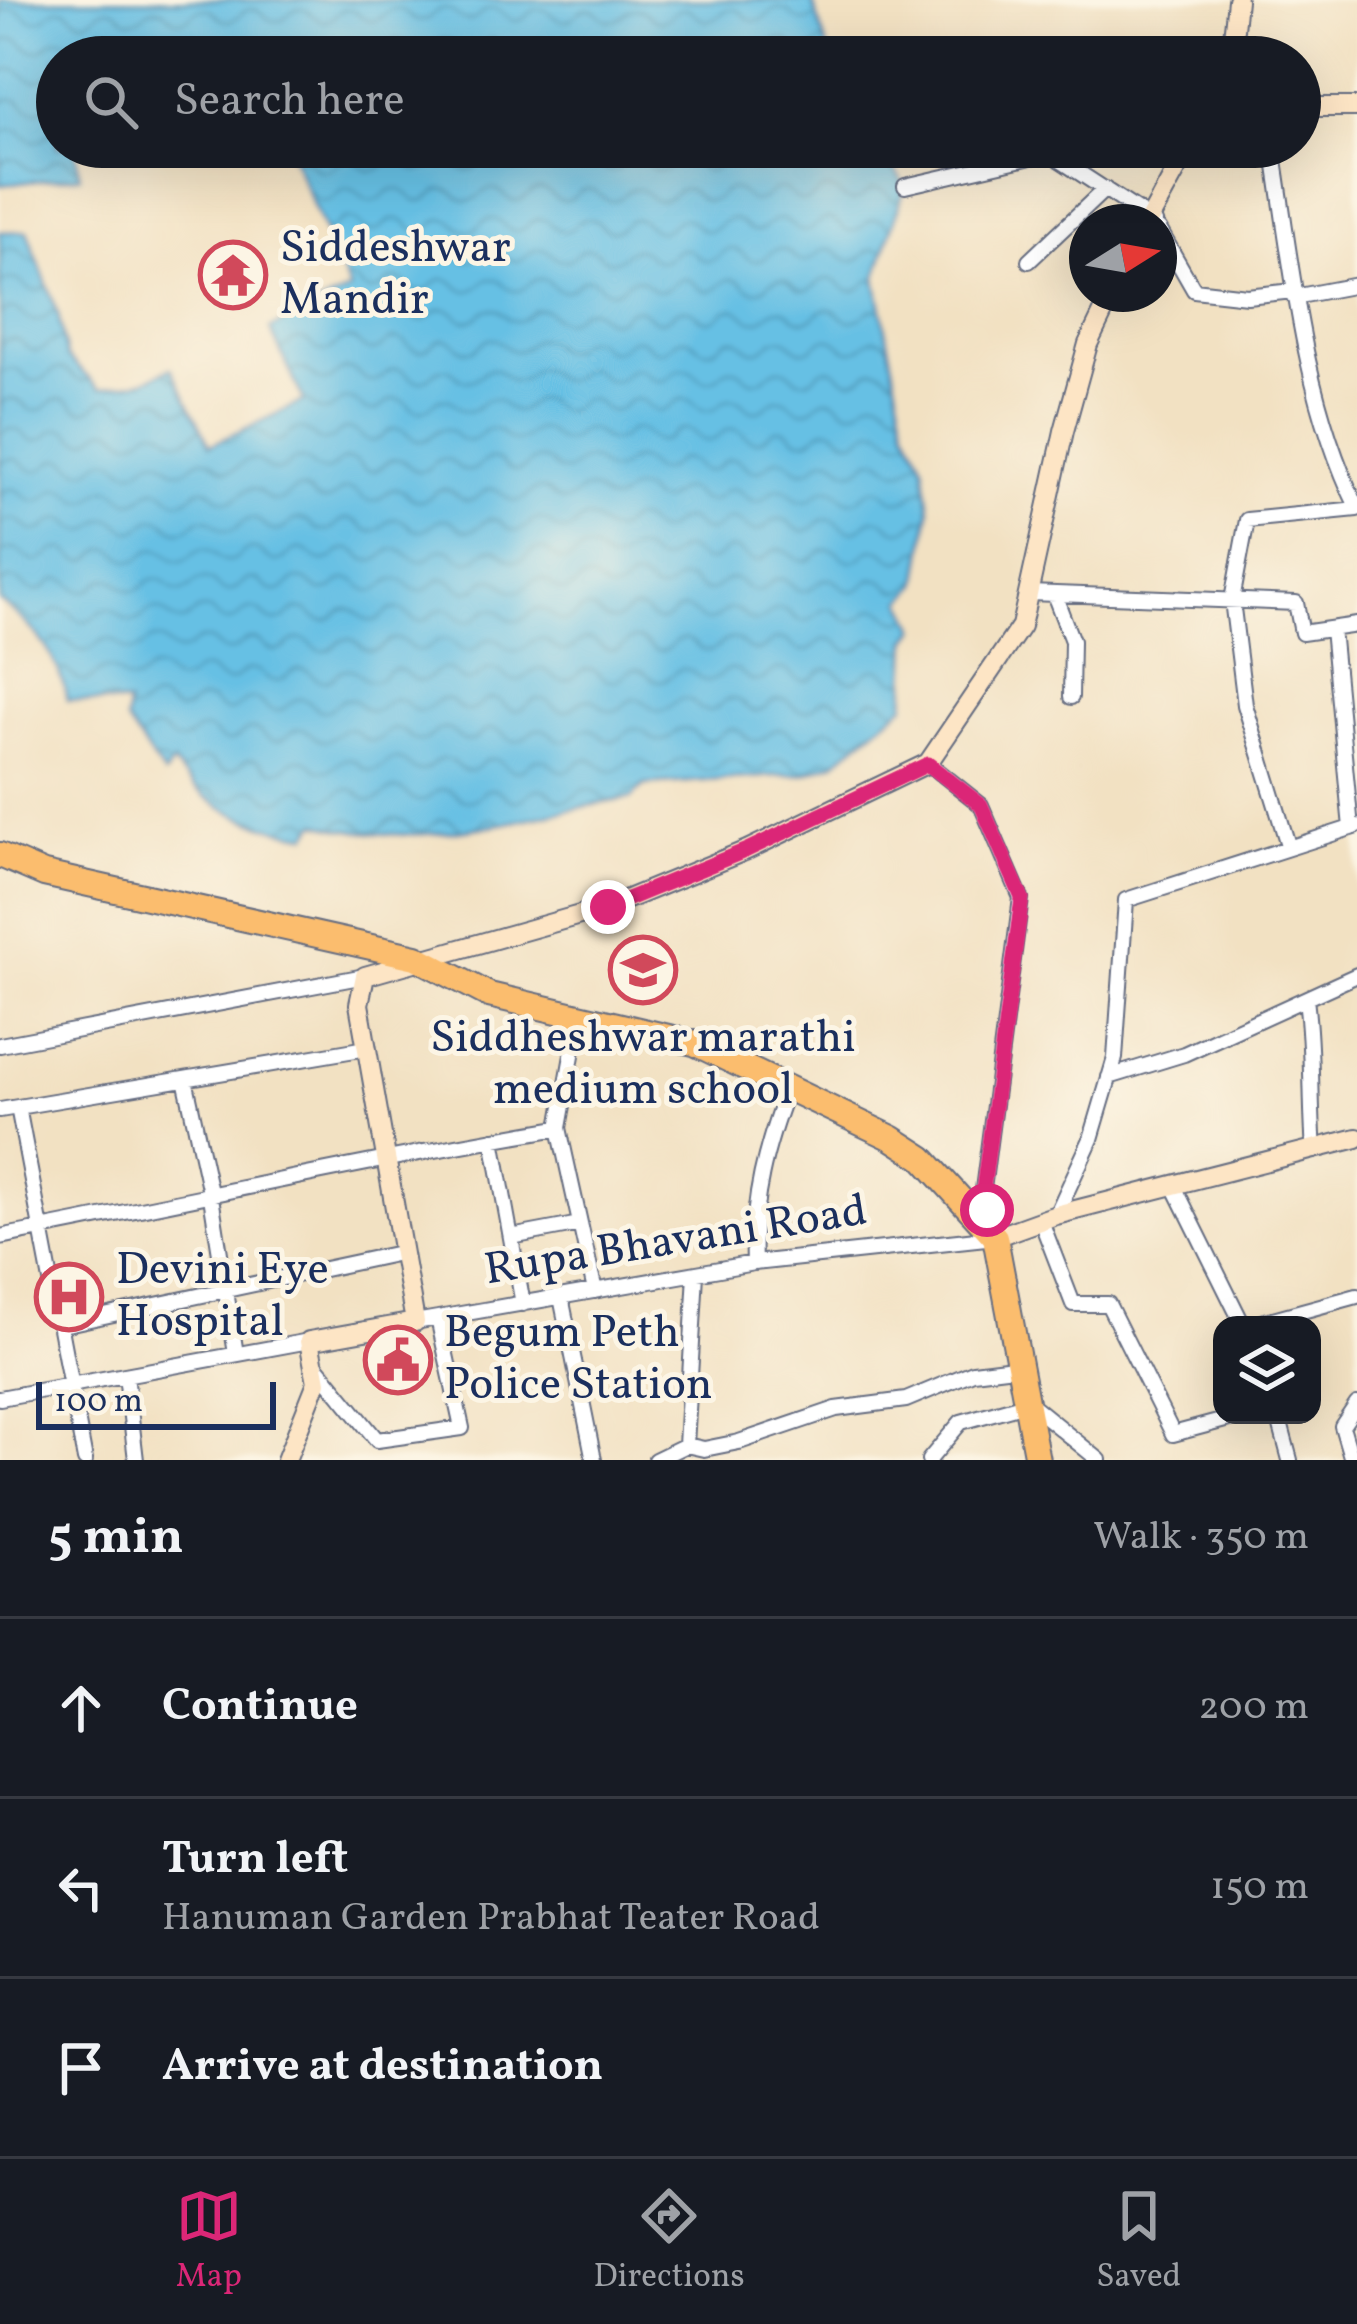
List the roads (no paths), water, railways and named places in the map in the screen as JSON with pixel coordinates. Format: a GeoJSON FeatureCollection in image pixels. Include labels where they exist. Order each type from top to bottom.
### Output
{"type":"FeatureCollection","features":[{"type":"Feature","properties":{"kind":"highway"},"geometry":{"type":"LineString","coordinates":[[0,856],[44,874],[416,958],[489,994],[694,1042],[923,1158],[995,1237],[1030,1403],[1037,1460]]}},
{"type":"Feature","properties":{"kind":"street"},"geometry":{"type":"LineString","coordinates":[[1233,36],[1237,0]]}},
{"type":"Feature","properties":{"kind":"street"},"geometry":{"type":"LineString","coordinates":[[1321,107],[1357,107]]}},
{"type":"Feature","properties":{"kind":"street"},"geometry":{"type":"LineString","coordinates":[[905,186],[981,168]]}},
{"type":"Feature","properties":{"kind":"street"},"geometry":{"type":"LineString","coordinates":[[1074,168],[1127,204]]}},
{"type":"Feature","properties":{"kind":"street"},"geometry":{"type":"LineString","coordinates":[[1276,168],[1294,294],[1337,467],[1357,508],[1247,520],[1232,600],[1245,705],[1288,845]]}},
{"type":"Feature","properties":{"kind":"street"},"geometry":{"type":"LineString","coordinates":[[1160,204],[1174,169]]}},
{"type":"Feature","properties":{"kind":"street"},"geometry":{"type":"LineString","coordinates":[[1029,261],[1106,189]]}},
{"type":"Feature","properties":{"kind":"street"},"geometry":{"type":"LineString","coordinates":[[1177,262],[1194,290],[1247,296],[1357,285]]}},
{"type":"Feature","properties":{"kind":"street"},"geometry":{"type":"LineString","coordinates":[[0,1045],[365,976],[608,907],[747,850],[928,764],[1021,626],[1088,344],[1103,312]]}},
{"type":"Feature","properties":{"kind":"street"},"geometry":{"type":"LineString","coordinates":[[1029,593],[1296,603],[1302,633],[1357,625]]}},
{"type":"Feature","properties":{"kind":"street"},"geometry":{"type":"LineString","coordinates":[[1054,594],[1072,641],[1070,697]]}},
{"type":"Feature","properties":{"kind":"street"},"geometry":{"type":"LineString","coordinates":[[1213,1423],[1173,1434],[1108,1304],[1073,1304],[1048,1218],[1091,1139],[1109,1077],[1126,901],[1354,827],[1332,629]]}},
{"type":"Feature","properties":{"kind":"street"},"geometry":{"type":"LineString","coordinates":[[928,764],[981,805],[1022,898],[982,1197],[995,1237]]}},
{"type":"Feature","properties":{"kind":"street"},"geometry":{"type":"LineString","coordinates":[[1109,1077],[1184,1054],[1357,975]]}},
{"type":"Feature","properties":{"kind":"street"},"geometry":{"type":"LineString","coordinates":[[365,976],[359,1004],[415,1322]]}},
{"type":"Feature","properties":{"kind":"street"},"geometry":{"type":"LineString","coordinates":[[1306,999],[1316,1072],[1309,1084],[1314,1151]]}},
{"type":"Feature","properties":{"kind":"street"},"geometry":{"type":"LineString","coordinates":[[579,1016],[559,1128],[595,1291]]}},
{"type":"Feature","properties":{"kind":"street"},"geometry":{"type":"LineString","coordinates":[[0,1110],[367,1048]]}},
{"type":"Feature","properties":{"kind":"street"},"geometry":{"type":"LineString","coordinates":[[185,1078],[212,1197],[236,1354]]}},
{"type":"Feature","properties":{"kind":"street"},"geometry":{"type":"LineString","coordinates":[[754,1263],[752,1217],[769,1138],[788,1088]]}},
{"type":"Feature","properties":{"kind":"street"},"geometry":{"type":"LineString","coordinates":[[18,1107],[85,1460]]}},
{"type":"Feature","properties":{"kind":"street"},"geometry":{"type":"LineString","coordinates":[[0,1237],[212,1197],[388,1155],[559,1128]]}},
{"type":"Feature","properties":{"kind":"street","name":"Rupa Bhavani Road"},"geometry":{"type":"LineString","coordinates":[[0,1398],[236,1354],[310,1350],[415,1322],[754,1263],[995,1237],[1048,1218],[1357,1138]]}},
{"type":"Feature","properties":{"kind":"street"},"geometry":{"type":"LineString","coordinates":[[493,1139],[523,1304]]}},
{"type":"Feature","properties":{"kind":"street"},"geometry":{"type":"LineString","coordinates":[[1174,1186],[1248,1316]]}},
{"type":"Feature","properties":{"kind":"street"},"geometry":{"type":"LineString","coordinates":[[511,1237],[580,1224]]}},
{"type":"Feature","properties":{"kind":"street"},"geometry":{"type":"LineString","coordinates":[[62,1325],[404,1252]]}},
{"type":"Feature","properties":{"kind":"street"},"geometry":{"type":"LineString","coordinates":[[686,1445],[696,1274]]}},
{"type":"Feature","properties":{"kind":"street"},"geometry":{"type":"LineString","coordinates":[[1283,1316],[1357,1296]]}},
{"type":"Feature","properties":{"kind":"street"},"geometry":{"type":"LineString","coordinates":[[561,1297],[594,1460]]}},
{"type":"Feature","properties":{"kind":"street"},"geometry":{"type":"LineString","coordinates":[[310,1350],[377,1440],[462,1428],[438,1318]]}},
{"type":"Feature","properties":{"kind":"street"},"geometry":{"type":"LineString","coordinates":[[288,1458],[317,1382],[310,1350]]}},
{"type":"Feature","properties":{"kind":"street"},"geometry":{"type":"LineString","coordinates":[[686,1445],[704,1454],[836,1409],[905,1400],[973,1372],[1022,1366]]}},
{"type":"Feature","properties":{"kind":"street"},"geometry":{"type":"LineString","coordinates":[[126,1375],[136,1460]]}},
{"type":"Feature","properties":{"kind":"street"},"geometry":{"type":"LineString","coordinates":[[929,1460],[961,1422],[1030,1403],[1099,1460]]}},
{"type":"Feature","properties":{"kind":"street"},"geometry":{"type":"LineString","coordinates":[[1352,1460],[1342,1426],[1357,1404]]}},
{"type":"Feature","properties":{"kind":"street"},"geometry":{"type":"LineString","coordinates":[[1280,1424],[1290,1460]]}},
{"type":"Feature","properties":{"kind":"street"},"geometry":{"type":"LineString","coordinates":[[655,1460],[686,1445]]}},
{"type":"Feature","properties":{"kind":"water"},"geometry":{"type":"Polygon","coordinates":[[[0,0],[812,0],[823,36],[36,36],[36,168],[79,168],[80,176],[0,185],[0,0]]]}},
{"type":"Feature","properties":{"kind":"water"},"geometry":{"type":"Polygon","coordinates":[[[297,168],[893,168],[905,186],[876,279],[905,426],[924,465],[930,510],[918,585],[903,601],[917,628],[908,640],[905,705],[834,763],[803,774],[644,785],[632,798],[437,833],[358,832],[317,823],[308,835],[269,827],[216,803],[173,763],[164,775],[126,721],[128,704],[67,700],[44,644],[0,601],[0,232],[27,231],[58,314],[67,357],[100,389],[143,381],[171,368],[210,445],[304,401],[270,329],[350,290],[297,168]]]}},
{"type":"Feature","properties":{"kind":"place","name":"Siddeshwar Mandir"},"geometry":{"type":"Point","coordinates":[233,275]}},
{"type":"Feature","properties":{"kind":"place","name":"Siddheshwar marathi medium school"},"geometry":{"type":"Point","coordinates":[643,970]}},
{"type":"Feature","properties":{"kind":"place","name":"Devini Eye Hospital"},"geometry":{"type":"Point","coordinates":[69,1297]}},
{"type":"Feature","properties":{"kind":"place","name":"Begum Peth Police Station"},"geometry":{"type":"Point","coordinates":[398,1360]}}]}
